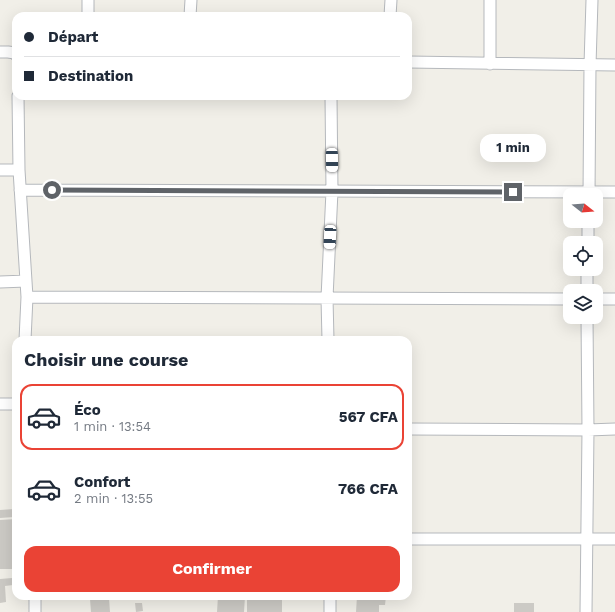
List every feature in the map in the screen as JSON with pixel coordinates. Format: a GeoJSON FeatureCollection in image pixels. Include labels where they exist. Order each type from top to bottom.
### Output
{"type":"FeatureCollection","features":[{"type":"Feature","properties":{"kind":"street"},"geometry":{"type":"LineString","coordinates":[[88,0],[88,12]]}},
{"type":"Feature","properties":{"kind":"street"},"geometry":{"type":"LineString","coordinates":[[190,12],[191,0]]}},
{"type":"Feature","properties":{"kind":"street"},"geometry":{"type":"LineString","coordinates":[[390,12],[391,0]]}},
{"type":"Feature","properties":{"kind":"street"},"geometry":{"type":"LineString","coordinates":[[490,0],[490,64]]}},
{"type":"Feature","properties":{"kind":"street"},"geometry":{"type":"LineString","coordinates":[[589,188],[592,0]]}},
{"type":"Feature","properties":{"kind":"street"},"geometry":{"type":"LineString","coordinates":[[0,52],[12,53]]}},
{"type":"Feature","properties":{"kind":"street"},"geometry":{"type":"LineString","coordinates":[[412,62],[615,65]]}},
{"type":"Feature","properties":{"kind":"street"},"geometry":{"type":"LineString","coordinates":[[18,100],[19,170],[27,297],[25,336]]}},
{"type":"Feature","properties":{"kind":"street"},"geometry":{"type":"LineString","coordinates":[[328,336],[327,298],[332,191],[331,100]]}},
{"type":"Feature","properties":{"kind":"street"},"geometry":{"type":"LineString","coordinates":[[0,170],[19,170]]}},
{"type":"Feature","properties":{"kind":"street"},"geometry":{"type":"LineString","coordinates":[[20,190],[563,194]]}},
{"type":"Feature","properties":{"kind":"street"},"geometry":{"type":"LineString","coordinates":[[603,193],[615,192]]}},
{"type":"Feature","properties":{"kind":"street"},"geometry":{"type":"LineString","coordinates":[[0,282],[26,281]]}},
{"type":"Feature","properties":{"kind":"street"},"geometry":{"type":"LineString","coordinates":[[27,297],[563,299]]}},
{"type":"Feature","properties":{"kind":"street"},"geometry":{"type":"LineString","coordinates":[[603,299],[615,299]]}},
{"type":"Feature","properties":{"kind":"street"},"geometry":{"type":"LineString","coordinates":[[586,612],[588,430],[587,324]]}},
{"type":"Feature","properties":{"kind":"street"},"geometry":{"type":"LineString","coordinates":[[0,404],[12,404]]}},
{"type":"Feature","properties":{"kind":"street"},"geometry":{"type":"LineString","coordinates":[[412,429],[615,429]]}},
{"type":"Feature","properties":{"kind":"street"},"geometry":{"type":"LineString","coordinates":[[412,539],[615,539]]}},
{"type":"Feature","properties":{"kind":"street"},"geometry":{"type":"LineString","coordinates":[[35,600],[35,612]]}},
{"type":"Feature","properties":{"kind":"street"},"geometry":{"type":"LineString","coordinates":[[330,600],[330,612]]}},
{"type":"Feature","properties":{"kind":"building"},"geometry":{"type":"Polygon","coordinates":[[[12,509],[12,517],[0,518],[0,510],[12,509]]]}},
{"type":"Feature","properties":{"kind":"building"},"geometry":{"type":"Polygon","coordinates":[[[12,519],[12,569],[0,569],[0,520],[12,519]]]}},
{"type":"Feature","properties":{"kind":"building"},"geometry":{"type":"Polygon","coordinates":[[[12,578],[12,585],[5,586],[6,602],[0,603],[0,579],[12,578]]]}},
{"type":"Feature","properties":{"kind":"building"},"geometry":{"type":"Polygon","coordinates":[[[90,600],[109,600],[110,612],[91,612],[90,600]]]}},
{"type":"Feature","properties":{"kind":"building"},"geometry":{"type":"Polygon","coordinates":[[[218,600],[245,600],[244,612],[217,612],[218,600]]]}},
{"type":"Feature","properties":{"kind":"building"},"geometry":{"type":"Polygon","coordinates":[[[247,600],[282,600],[282,612],[247,612],[247,600]]]}},
{"type":"Feature","properties":{"kind":"building"},"geometry":{"type":"Polygon","coordinates":[[[357,600],[386,600],[385,605],[379,605],[379,612],[356,612],[357,600]]]}},
{"type":"Feature","properties":{"kind":"building"},"geometry":{"type":"Polygon","coordinates":[[[135,603],[142,603],[143,611],[136,612],[135,603]]]}},
{"type":"Feature","properties":{"kind":"building"},"geometry":{"type":"Polygon","coordinates":[[[514,603],[534,603],[534,612],[514,612],[514,603]]]}},
{"type":"Feature","properties":{"kind":"route"},"geometry":{"type":"LineString","coordinates":[[52,190],[513,192]]}}]}
